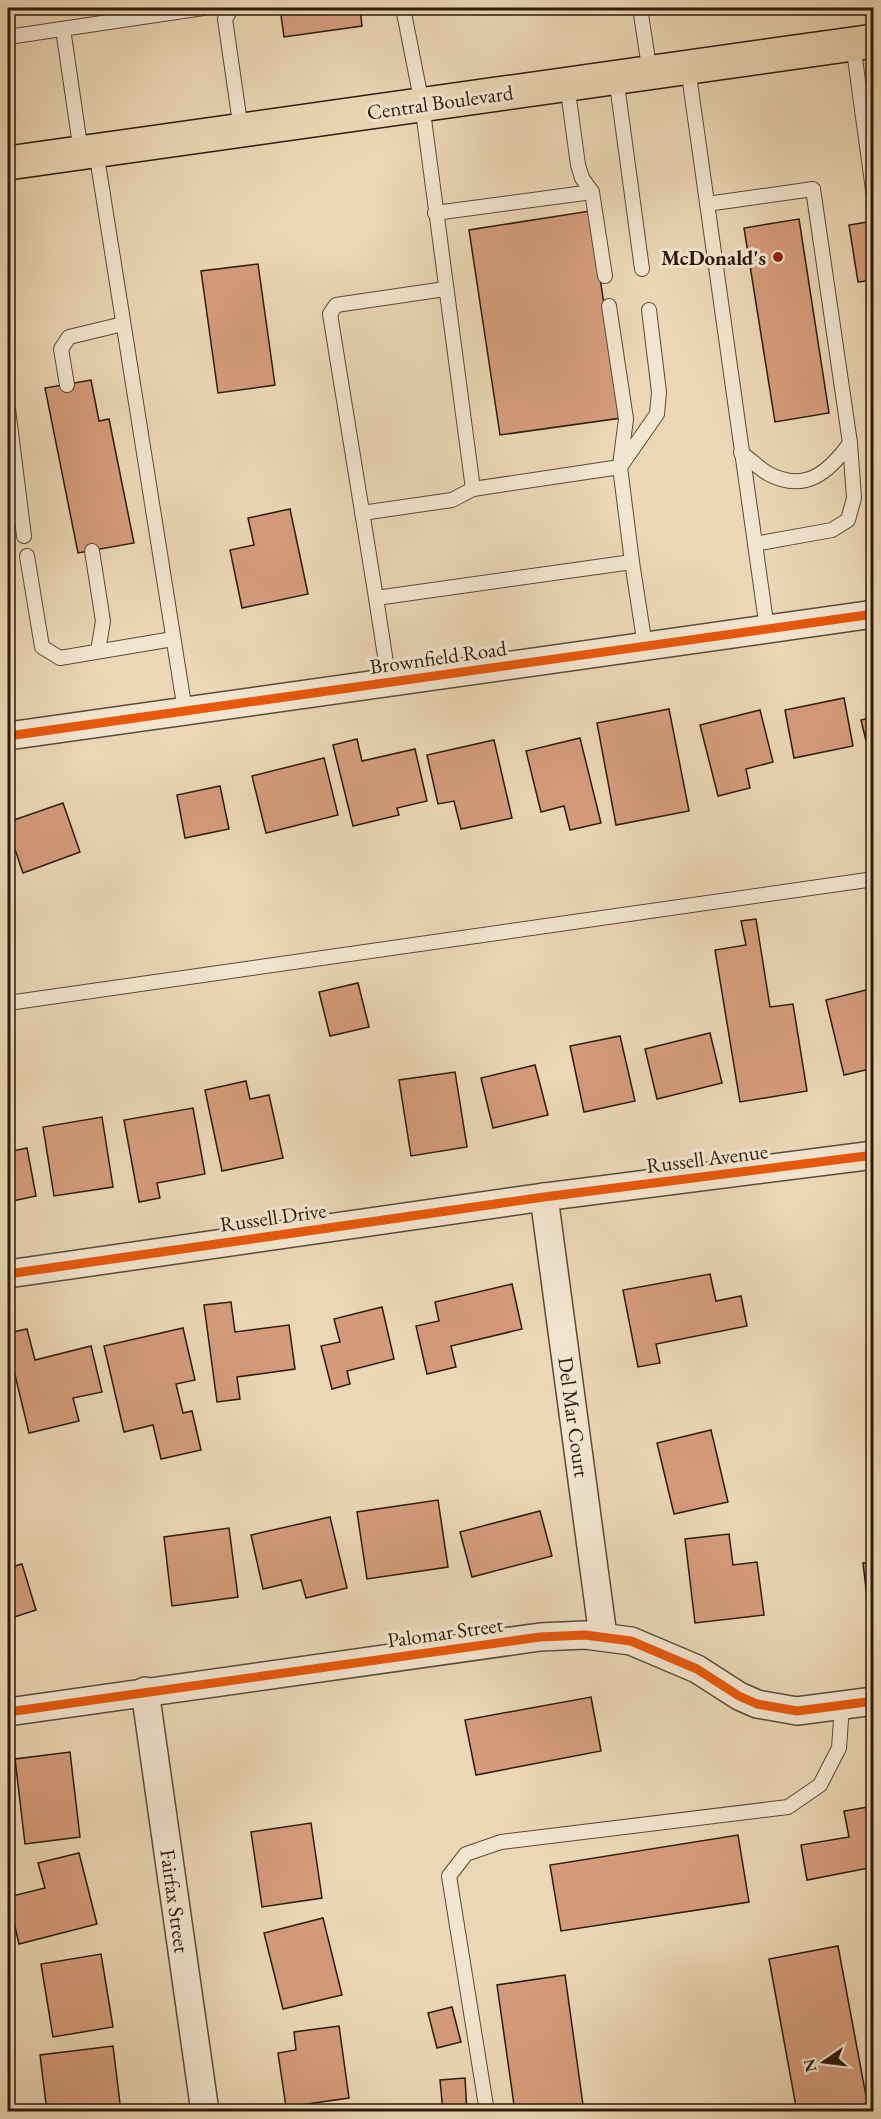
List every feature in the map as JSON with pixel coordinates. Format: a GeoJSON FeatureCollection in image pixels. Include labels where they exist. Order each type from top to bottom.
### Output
{"type":"FeatureCollection","features":[{"type":"Feature","properties":{"kind":"main road","name":"Central Boulevard"},"geometry":{"type":"LineString","coordinates":[[8,163],[863,43]]}},
{"type":"Feature","properties":{"kind":"street","name":"Brownfield Road"},"geometry":{"type":"LineString","coordinates":[[8,736],[873,614]]}},
{"type":"Feature","properties":{"kind":"street","name":"Russell Avenue"},"geometry":{"type":"LineString","coordinates":[[544,1197],[873,1155]]}},
{"type":"Feature","properties":{"kind":"street","name":"Russell Drive"},"geometry":{"type":"LineString","coordinates":[[8,1274],[544,1197]]}},
{"type":"Feature","properties":{"kind":"street","name":"Del Mar Court"},"geometry":{"type":"LineString","coordinates":[[544,1197],[603,1636]]}},
{"type":"Feature","properties":{"kind":"street","name":"Palomar Street"},"geometry":{"type":"LineString","coordinates":[[8,1712],[540,1637],[585,1635],[631,1641],[697,1669],[739,1696],[757,1704],[797,1711],[873,1701]]}},
{"type":"Feature","properties":{"kind":"street","name":"Fairfax Street"},"geometry":{"type":"LineString","coordinates":[[145,1691],[205,2112]]}},
{"type":"Feature","properties":{"kind":"lane"},"geometry":{"type":"LineString","coordinates":[[8,37],[203,8]]}},
{"type":"Feature","properties":{"kind":"lane"},"geometry":{"type":"LineString","coordinates":[[232,8],[225,19],[241,130]]}},
{"type":"Feature","properties":{"kind":"lane"},"geometry":{"type":"LineString","coordinates":[[403,8],[422,104],[473,489]]}},
{"type":"Feature","properties":{"kind":"lane"},"geometry":{"type":"LineString","coordinates":[[640,8],[650,73]]}},
{"type":"Feature","properties":{"kind":"lane"},"geometry":{"type":"LineString","coordinates":[[63,29],[123,324],[185,711]]}},
{"type":"Feature","properties":{"kind":"lane"},"geometry":{"type":"LineString","coordinates":[[863,43],[873,197]]}},
{"type":"Feature","properties":{"kind":"lane"},"geometry":{"type":"LineString","coordinates":[[688,68],[766,629]]}},
{"type":"Feature","properties":{"kind":"lane"},"geometry":{"type":"LineString","coordinates":[[616,77],[642,269]]}},
{"type":"Feature","properties":{"kind":"lane"},"geometry":{"type":"LineString","coordinates":[[567,84],[578,165],[582,178],[592,192],[605,276]]}},
{"type":"Feature","properties":{"kind":"lane"},"geometry":{"type":"LineString","coordinates":[[707,204],[813,189],[850,443],[854,498],[848,520],[832,530],[755,544]]}},
{"type":"Feature","properties":{"kind":"lane"},"geometry":{"type":"LineString","coordinates":[[435,213],[592,192]]}},
{"type":"Feature","properties":{"kind":"lane"},"geometry":{"type":"LineString","coordinates":[[389,682],[330,314],[336,305],[445,289]]}},
{"type":"Feature","properties":{"kind":"lane"},"geometry":{"type":"LineString","coordinates":[[609,306],[626,419],[620,467],[645,646]]}},
{"type":"Feature","properties":{"kind":"lane"},"geometry":{"type":"LineString","coordinates":[[362,513],[452,500],[473,489],[620,467],[657,414],[659,392],[649,310]]}},
{"type":"Feature","properties":{"kind":"lane"},"geometry":{"type":"LineString","coordinates":[[67,385],[61,349],[69,337],[123,324]]}},
{"type":"Feature","properties":{"kind":"lane"},"geometry":{"type":"LineString","coordinates":[[8,409],[24,536]]}},
{"type":"Feature","properties":{"kind":"lane"},"geometry":{"type":"LineString","coordinates":[[741,453],[768,473],[786,480],[802,481],[821,475],[836,462],[850,443]]}},
{"type":"Feature","properties":{"kind":"lane"},"geometry":{"type":"LineString","coordinates":[[92,551],[103,621],[98,651]]}},
{"type":"Feature","properties":{"kind":"lane"},"geometry":{"type":"LineString","coordinates":[[27,556],[42,646],[60,658],[173,639]]}},
{"type":"Feature","properties":{"kind":"lane"},"geometry":{"type":"LineString","coordinates":[[376,598],[632,562]]}},
{"type":"Feature","properties":{"kind":"lane"},"geometry":{"type":"LineString","coordinates":[[8,1003],[873,879]]}},
{"type":"Feature","properties":{"kind":"lane"},"geometry":{"type":"LineString","coordinates":[[487,2112],[449,1876],[466,1854],[501,1842],[788,1807],[820,1785],[839,1748],[842,1706]]}},
{"type":"Feature","properties":{"kind":"building"},"geometry":{"type":"Polygon","coordinates":[[[280,8],[360,8],[362,26],[284,37],[280,8]]]}},
{"type":"Feature","properties":{"kind":"building"},"geometry":{"type":"Polygon","coordinates":[[[590,211],[621,418],[500,435],[469,230],[590,211]]]}},
{"type":"Feature","properties":{"kind":"building"},"geometry":{"type":"Polygon","coordinates":[[[799,219],[829,413],[775,422],[744,228],[799,219]]]}},
{"type":"Feature","properties":{"kind":"building"},"geometry":{"type":"Polygon","coordinates":[[[874,221],[874,280],[858,282],[849,225],[874,221]]]}},
{"type":"Feature","properties":{"kind":"building"},"geometry":{"type":"Polygon","coordinates":[[[258,264],[275,385],[218,393],[201,271],[258,264]]]}},
{"type":"Feature","properties":{"kind":"building"},"geometry":{"type":"Polygon","coordinates":[[[91,380],[99,421],[109,419],[134,543],[78,553],[45,388],[91,380]]]}},
{"type":"Feature","properties":{"kind":"building"},"geometry":{"type":"Polygon","coordinates":[[[290,509],[308,594],[242,608],[230,550],[254,545],[248,518],[290,509]]]}},
{"type":"Feature","properties":{"kind":"building"},"geometry":{"type":"Polygon","coordinates":[[[844,698],[853,746],[794,758],[785,710],[844,698]]]}},
{"type":"Feature","properties":{"kind":"building"},"geometry":{"type":"Polygon","coordinates":[[[669,709],[689,811],[616,825],[597,723],[669,709]]]}},
{"type":"Feature","properties":{"kind":"building"},"geometry":{"type":"Polygon","coordinates":[[[760,710],[773,762],[746,769],[750,788],[718,796],[700,725],[760,710]]]}},
{"type":"Feature","properties":{"kind":"building"},"geometry":{"type":"Polygon","coordinates":[[[874,717],[874,774],[861,720],[874,717]]]}},
{"type":"Feature","properties":{"kind":"building"},"geometry":{"type":"Polygon","coordinates":[[[580,738],[601,823],[570,830],[564,806],[541,812],[526,751],[580,738]]]}},
{"type":"Feature","properties":{"kind":"building"},"geometry":{"type":"Polygon","coordinates":[[[357,739],[362,761],[415,749],[427,801],[397,808],[399,815],[353,826],[333,745],[357,739]]]}},
{"type":"Feature","properties":{"kind":"building"},"geometry":{"type":"Polygon","coordinates":[[[494,740],[512,818],[461,829],[454,801],[438,804],[427,755],[494,740]]]}},
{"type":"Feature","properties":{"kind":"building"},"geometry":{"type":"Polygon","coordinates":[[[324,758],[338,815],[266,833],[252,776],[324,758]]]}},
{"type":"Feature","properties":{"kind":"building"},"geometry":{"type":"Polygon","coordinates":[[[220,786],[229,829],[185,838],[177,795],[220,786]]]}},
{"type":"Feature","properties":{"kind":"building"},"geometry":{"type":"Polygon","coordinates":[[[63,803],[80,852],[23,873],[8,829],[8,822],[63,803]]]}},
{"type":"Feature","properties":{"kind":"building"},"geometry":{"type":"Polygon","coordinates":[[[756,919],[770,1007],[793,1004],[807,1091],[740,1102],[715,950],[746,945],[741,921],[756,919]]]}},
{"type":"Feature","properties":{"kind":"building"},"geometry":{"type":"Polygon","coordinates":[[[358,983],[369,1027],[330,1036],[319,992],[358,983]]]}},
{"type":"Feature","properties":{"kind":"building"},"geometry":{"type":"Polygon","coordinates":[[[874,988],[874,1068],[844,1075],[826,1000],[874,988]]]}},
{"type":"Feature","properties":{"kind":"building"},"geometry":{"type":"Polygon","coordinates":[[[710,1033],[722,1083],[657,1099],[645,1049],[710,1033]]]}},
{"type":"Feature","properties":{"kind":"building"},"geometry":{"type":"Polygon","coordinates":[[[620,1036],[635,1101],[584,1112],[570,1046],[620,1036]]]}},
{"type":"Feature","properties":{"kind":"building"},"geometry":{"type":"Polygon","coordinates":[[[535,1065],[548,1115],[493,1128],[481,1078],[535,1065]]]}},
{"type":"Feature","properties":{"kind":"building"},"geometry":{"type":"Polygon","coordinates":[[[455,1072],[467,1147],[411,1156],[399,1080],[455,1072]]]}},
{"type":"Feature","properties":{"kind":"building"},"geometry":{"type":"Polygon","coordinates":[[[246,1081],[250,1099],[269,1095],[283,1158],[222,1171],[205,1090],[246,1081]]]}},
{"type":"Feature","properties":{"kind":"building"},"geometry":{"type":"Polygon","coordinates":[[[193,1108],[205,1174],[157,1183],[160,1198],[139,1202],[124,1120],[193,1108]]]}},
{"type":"Feature","properties":{"kind":"building"},"geometry":{"type":"Polygon","coordinates":[[[102,1117],[113,1187],[54,1196],[43,1127],[102,1117]]]}},
{"type":"Feature","properties":{"kind":"building"},"geometry":{"type":"Polygon","coordinates":[[[27,1148],[36,1196],[8,1202],[8,1152],[27,1148]]]}},
{"type":"Feature","properties":{"kind":"building"},"geometry":{"type":"Polygon","coordinates":[[[710,1274],[716,1301],[741,1296],[747,1326],[656,1344],[660,1363],[638,1367],[623,1290],[710,1274]]]}},
{"type":"Feature","properties":{"kind":"building"},"geometry":{"type":"Polygon","coordinates":[[[512,1284],[522,1329],[451,1346],[456,1367],[427,1374],[416,1326],[439,1321],[435,1302],[512,1284]]]}},
{"type":"Feature","properties":{"kind":"building"},"geometry":{"type":"Polygon","coordinates":[[[231,1302],[235,1332],[289,1325],[295,1369],[237,1377],[240,1399],[217,1402],[204,1305],[231,1302]]]}},
{"type":"Feature","properties":{"kind":"building"},"geometry":{"type":"Polygon","coordinates":[[[382,1307],[394,1359],[347,1371],[350,1384],[332,1389],[321,1346],[340,1342],[334,1319],[382,1307]]]}},
{"type":"Feature","properties":{"kind":"building"},"geometry":{"type":"Polygon","coordinates":[[[183,1328],[195,1380],[176,1384],[183,1413],[192,1411],[201,1450],[161,1459],[153,1425],[124,1432],[104,1346],[183,1328]]]}},
{"type":"Feature","properties":{"kind":"building"},"geometry":{"type":"Polygon","coordinates":[[[27,1329],[35,1360],[91,1346],[102,1392],[73,1398],[79,1421],[29,1433],[8,1346],[8,1333],[27,1329]]]}},
{"type":"Feature","properties":{"kind":"building"},"geometry":{"type":"Polygon","coordinates":[[[711,1430],[728,1502],[674,1514],[657,1443],[711,1430]]]}},
{"type":"Feature","properties":{"kind":"building"},"geometry":{"type":"Polygon","coordinates":[[[438,1500],[448,1567],[367,1579],[357,1512],[438,1500]]]}},
{"type":"Feature","properties":{"kind":"building"},"geometry":{"type":"Polygon","coordinates":[[[540,1511],[552,1556],[472,1577],[460,1532],[540,1511]]]}},
{"type":"Feature","properties":{"kind":"building"},"geometry":{"type":"Polygon","coordinates":[[[330,1517],[347,1588],[306,1598],[301,1580],[263,1589],[251,1535],[330,1517]]]}},
{"type":"Feature","properties":{"kind":"building"},"geometry":{"type":"Polygon","coordinates":[[[229,1528],[238,1597],[172,1606],[164,1537],[229,1528]]]}},
{"type":"Feature","properties":{"kind":"building"},"geometry":{"type":"Polygon","coordinates":[[[729,1534],[733,1565],[757,1562],[764,1615],[695,1623],[685,1539],[729,1534]]]}},
{"type":"Feature","properties":{"kind":"building"},"geometry":{"type":"Polygon","coordinates":[[[874,1562],[874,1622],[870,1623],[863,1563],[874,1562]]]}},
{"type":"Feature","properties":{"kind":"building"},"geometry":{"type":"Polygon","coordinates":[[[22,1564],[36,1610],[8,1619],[8,1568],[22,1564]]]}},
{"type":"Feature","properties":{"kind":"building"},"geometry":{"type":"Polygon","coordinates":[[[591,1697],[601,1751],[476,1775],[465,1720],[591,1697]]]}},
{"type":"Feature","properties":{"kind":"building"},"geometry":{"type":"Polygon","coordinates":[[[70,1752],[80,1837],[25,1844],[15,1759],[70,1752]]]}},
{"type":"Feature","properties":{"kind":"building"},"geometry":{"type":"Polygon","coordinates":[[[874,1806],[874,1867],[807,1880],[801,1845],[849,1837],[844,1811],[874,1806]]]}},
{"type":"Feature","properties":{"kind":"building"},"geometry":{"type":"Polygon","coordinates":[[[311,1823],[322,1898],[262,1907],[251,1832],[311,1823]]]}},
{"type":"Feature","properties":{"kind":"building"},"geometry":{"type":"Polygon","coordinates":[[[738,1835],[749,1902],[561,1931],[550,1865],[738,1835]]]}},
{"type":"Feature","properties":{"kind":"building"},"geometry":{"type":"Polygon","coordinates":[[[79,1853],[97,1924],[19,1944],[8,1897],[45,1888],[38,1863],[79,1853]]]}},
{"type":"Feature","properties":{"kind":"building"},"geometry":{"type":"Polygon","coordinates":[[[323,1918],[342,1995],[283,2009],[264,1933],[323,1918]]]}},
{"type":"Feature","properties":{"kind":"building"},"geometry":{"type":"Polygon","coordinates":[[[838,1946],[869,2112],[797,2112],[769,1959],[838,1946]]]}},
{"type":"Feature","properties":{"kind":"building"},"geometry":{"type":"Polygon","coordinates":[[[101,1954],[113,2027],[53,2037],[41,1964],[101,1954]]]}},
{"type":"Feature","properties":{"kind":"building"},"geometry":{"type":"Polygon","coordinates":[[[565,1975],[584,2112],[515,2112],[497,1985],[565,1975]]]}},
{"type":"Feature","properties":{"kind":"building"},"geometry":{"type":"Polygon","coordinates":[[[452,2007],[461,2042],[437,2048],[428,2013],[452,2007]]]}},
{"type":"Feature","properties":{"kind":"building"},"geometry":{"type":"Polygon","coordinates":[[[339,2026],[349,2098],[286,2107],[278,2053],[296,2050],[294,2032],[339,2026]]]}},
{"type":"Feature","properties":{"kind":"building"},"geometry":{"type":"Polygon","coordinates":[[[113,2046],[121,2112],[47,2112],[40,2055],[113,2046]]]}},
{"type":"Feature","properties":{"kind":"building"},"geometry":{"type":"Polygon","coordinates":[[[465,2078],[467,2112],[443,2112],[440,2080],[465,2078]]]}},
{"type":"Feature","properties":{"kind":"cycle path"},"geometry":{"type":"LineString","coordinates":[[8,736],[874,614]]}},
{"type":"Feature","properties":{"kind":"cycle path"},"geometry":{"type":"LineString","coordinates":[[8,1274],[544,1197],[874,1155]]}},
{"type":"Feature","properties":{"kind":"cycle path"},"geometry":{"type":"LineString","coordinates":[[8,1712],[540,1637],[585,1635],[631,1641],[697,1669],[739,1696],[757,1704],[797,1711],[874,1701]]}},
{"type":"Feature","properties":{"kind":"place","name":"McDonald's"},"geometry":{"type":"Point","coordinates":[778,257]}}]}
